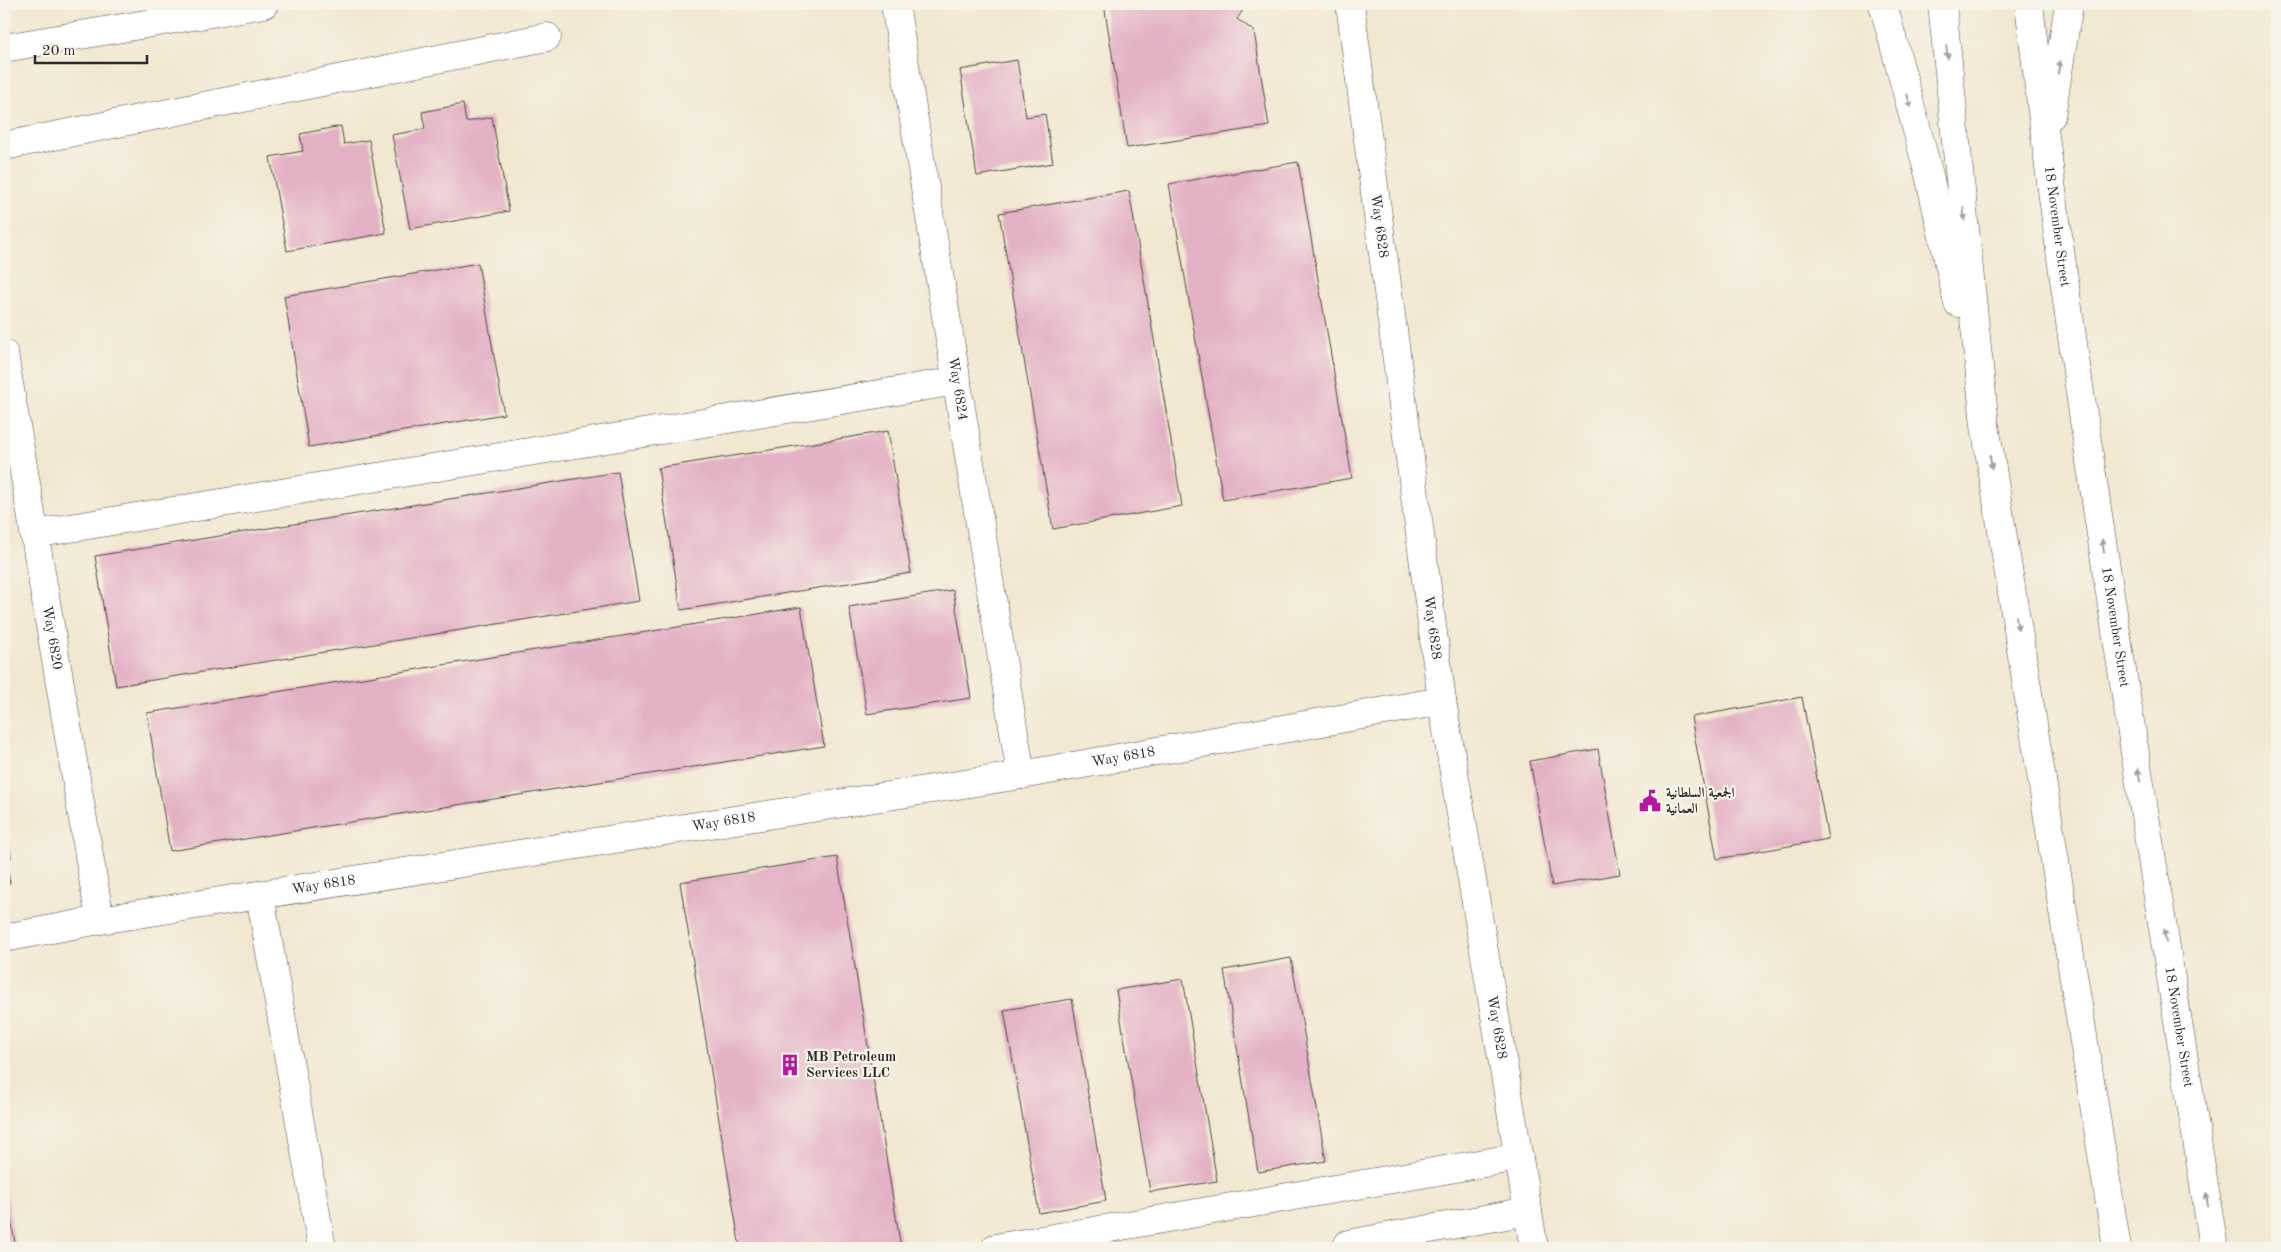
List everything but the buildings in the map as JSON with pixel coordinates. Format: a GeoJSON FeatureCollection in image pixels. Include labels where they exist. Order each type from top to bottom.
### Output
{"type":"FeatureCollection","features":[{"type":"Feature","properties":{"kind":"street"},"geometry":{"type":"LineString","coordinates":[[4,48],[264,4]]}},
{"type":"Feature","properties":{"kind":"street","name":"Way 6824"},"geometry":{"type":"LineString","coordinates":[[895,4],[1022,775]]}},
{"type":"Feature","properties":{"kind":"street","name":"Way 6828"},"geometry":{"type":"LineString","coordinates":[[1350,4],[1442,701],[1534,1248]]}},
{"type":"Feature","properties":{"kind":"street"},"geometry":{"type":"LineString","coordinates":[[1883,4],[1929,175],[1985,425]]}},
{"type":"Feature","properties":{"kind":"street"},"geometry":{"type":"LineString","coordinates":[[1942,4],[1985,425],[2117,1248]]}},
{"type":"Feature","properties":{"kind":"street","name":"18 November Street"},"geometry":{"type":"LineString","coordinates":[[2029,4],[2046,149],[2080,399],[2214,1248]]}},
{"type":"Feature","properties":{"kind":"street"},"geometry":{"type":"LineString","coordinates":[[2046,149],[2069,4]]}},
{"type":"Feature","properties":{"kind":"street"},"geometry":{"type":"LineString","coordinates":[[4,146],[547,37]]}},
{"type":"Feature","properties":{"kind":"street","name":"Way 6820"},"geometry":{"type":"LineString","coordinates":[[4,354],[100,920]]}},
{"type":"Feature","properties":{"kind":"street"},"geometry":{"type":"LineString","coordinates":[[34,534],[957,381]]}},
{"type":"Feature","properties":{"kind":"street","name":"Way 6818"},"geometry":{"type":"LineString","coordinates":[[4,938],[100,920],[1022,775],[1442,701]]}},
{"type":"Feature","properties":{"kind":"street"},"geometry":{"type":"LineString","coordinates":[[260,895],[322,1248]]}},
{"type":"Feature","properties":{"kind":"street"},"geometry":{"type":"LineString","coordinates":[[995,1248],[1518,1156]]}},
{"type":"Feature","properties":{"kind":"street"},"geometry":{"type":"LineString","coordinates":[[1348,1244],[1528,1211]]}},
{"type":"Feature","properties":{"kind":"place","name":"الجمعية السلطانية العمانية"},"geometry":{"type":"Point","coordinates":[1650,801]}},
{"type":"Feature","properties":{"kind":"place","name":"MB Petroleum Services LLC"},"geometry":{"type":"Point","coordinates":[790,1065]}}]}
